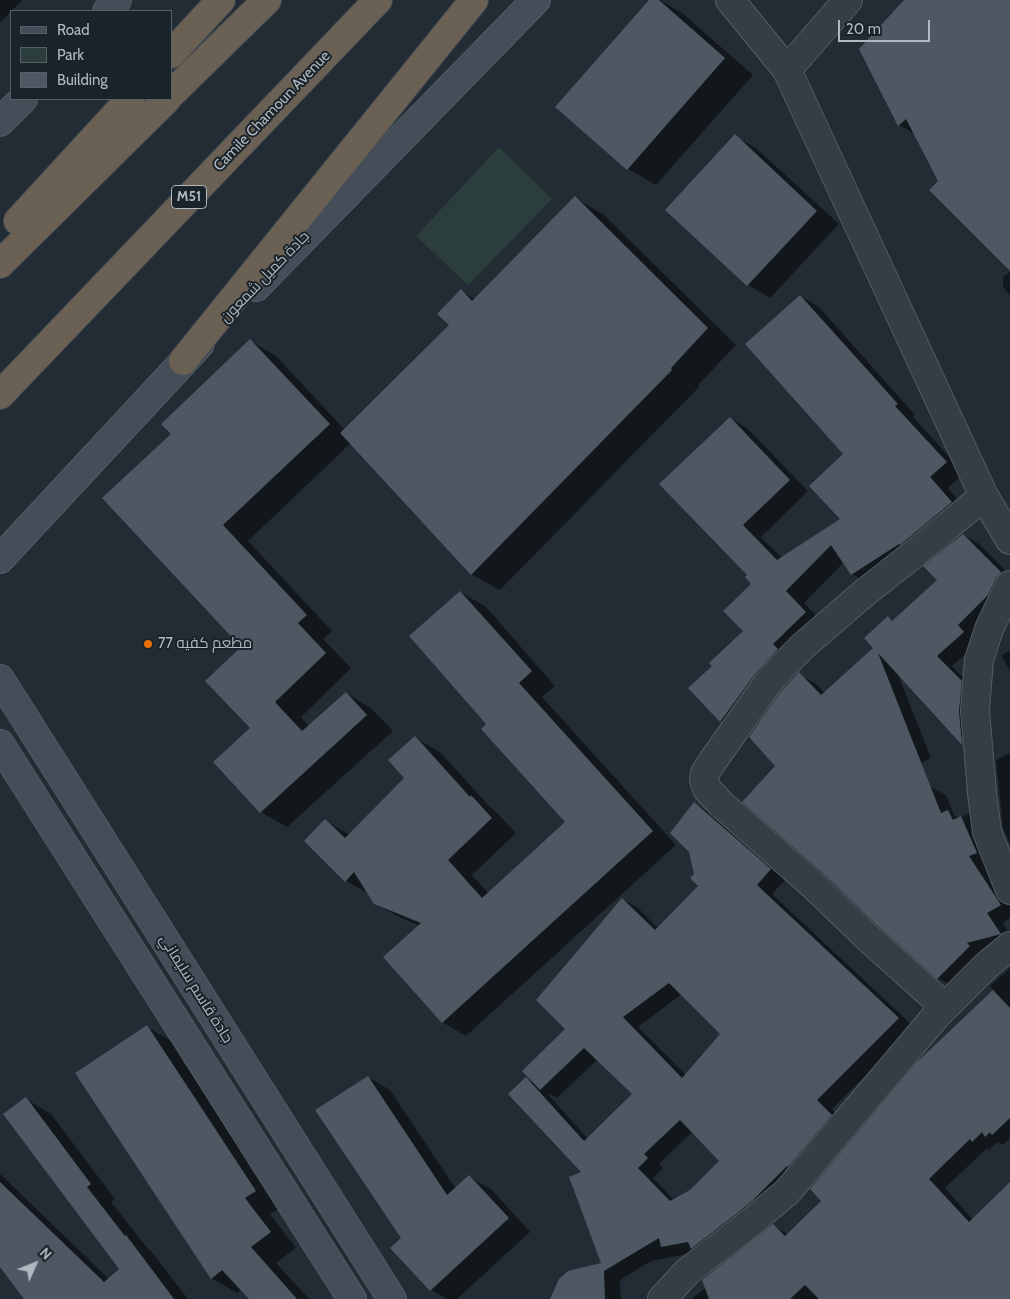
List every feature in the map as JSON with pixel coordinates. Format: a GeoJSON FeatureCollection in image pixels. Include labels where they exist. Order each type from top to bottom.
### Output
{"type":"FeatureCollection","features":[{"type":"Feature","properties":{"kind":"highway"},"geometry":{"type":"LineString","coordinates":[[172,53],[221,0]]}},
{"type":"Feature","properties":{"kind":"highway"},"geometry":{"type":"LineString","coordinates":[[172,93],[267,0]]}},
{"type":"Feature","properties":{"kind":"highway","name":"Camile Chamoun Avenue"},"geometry":{"type":"LineString","coordinates":[[0,394],[378,0]]}},
{"type":"Feature","properties":{"kind":"highway"},"geometry":{"type":"LineString","coordinates":[[183,361],[474,0]]}},
{"type":"Feature","properties":{"kind":"highway"},"geometry":{"type":"LineString","coordinates":[[0,242],[129,100]]}},
{"type":"Feature","properties":{"kind":"highway"},"geometry":{"type":"LineString","coordinates":[[0,264],[166,100]]}},
{"type":"Feature","properties":{"kind":"street"},"geometry":{"type":"LineString","coordinates":[[108,10],[118,0]]}},
{"type":"Feature","properties":{"kind":"street","name":"جادة كميل شمعون"},"geometry":{"type":"LineString","coordinates":[[0,559],[183,361],[536,0]]}},
{"type":"Feature","properties":{"kind":"street"},"geometry":{"type":"LineString","coordinates":[[730,0],[787,70],[984,496],[1010,540]]}},
{"type":"Feature","properties":{"kind":"street"},"geometry":{"type":"LineString","coordinates":[[787,70],[848,0]]}},
{"type":"Feature","properties":{"kind":"street"},"geometry":{"type":"LineString","coordinates":[[0,122],[22,100]]}},
{"type":"Feature","properties":{"kind":"street"},"geometry":{"type":"LineString","coordinates":[[945,1007],[814,886],[721,804],[707,789],[704,780],[705,773],[712,762],[767,684],[782,667],[862,594],[984,496]]}},
{"type":"Feature","properties":{"kind":"street"},"geometry":{"type":"LineString","coordinates":[[1010,585],[989,629],[979,660],[975,710],[987,832],[1010,890]]}},
{"type":"Feature","properties":{"kind":"street","name":"جادة قاسم سليماني"},"geometry":{"type":"LineString","coordinates":[[0,679],[392,1299]]}},
{"type":"Feature","properties":{"kind":"street"},"geometry":{"type":"LineString","coordinates":[[0,744],[352,1299]]}},
{"type":"Feature","properties":{"kind":"street"},"geometry":{"type":"LineString","coordinates":[[47,817],[49,808],[56,800],[64,796],[74,796]]}},
{"type":"Feature","properties":{"kind":"street"},"geometry":{"type":"LineString","coordinates":[[62,842],[72,843],[81,841],[88,834],[92,825]]}},
{"type":"Feature","properties":{"kind":"street"},"geometry":{"type":"LineString","coordinates":[[662,1299],[688,1271],[787,1192],[936,1016],[987,965],[1010,946]]}},
{"type":"Feature","properties":{"kind":"green space"},"geometry":{"type":"Polygon","coordinates":[[[499,147],[552,199],[468,285],[416,236],[499,147]]]}},
{"type":"Feature","properties":{"kind":"building"},"geometry":{"type":"Polygon","coordinates":[[[649,0],[659,0],[725,58],[627,170],[555,107],[649,0]]]}},
{"type":"Feature","properties":{"kind":"building"},"geometry":{"type":"Polygon","coordinates":[[[904,0],[1010,0],[1010,271],[929,190],[938,181],[906,119],[898,126],[859,49],[904,0]]]}},
{"type":"Feature","properties":{"kind":"building"},"geometry":{"type":"Polygon","coordinates":[[[735,134],[817,211],[747,286],[665,210],[735,134]]]}},
{"type":"Feature","properties":{"kind":"building"},"geometry":{"type":"Polygon","coordinates":[[[575,196],[708,328],[671,368],[672,370],[471,575],[340,433],[449,325],[437,314],[461,289],[472,301],[575,196]]]}},
{"type":"Feature","properties":{"kind":"building"},"geometry":{"type":"Polygon","coordinates":[[[800,295],[898,404],[895,406],[947,462],[930,477],[952,502],[900,545],[851,575],[831,545],[786,591],[806,612],[773,644],[778,649],[755,674],[720,722],[688,688],[712,666],[709,663],[743,631],[723,611],[751,584],[745,577],[747,575],[659,484],[730,417],[790,480],[743,525],[777,560],[840,519],[809,486],[843,454],[745,344],[800,295]]]}},
{"type":"Feature","properties":{"kind":"building"},"geometry":{"type":"Polygon","coordinates":[[[250,339],[330,424],[223,525],[307,615],[298,623],[326,653],[275,702],[302,731],[346,692],[367,715],[260,813],[213,762],[250,728],[205,681],[241,647],[102,498],[171,434],[161,424],[250,339]]]}},
{"type":"Feature","properties":{"kind":"building"},"geometry":{"type":"Polygon","coordinates":[[[963,534],[1001,572],[988,595],[958,625],[964,632],[937,656],[962,681],[959,711],[962,745],[878,653],[941,813],[948,810],[953,820],[961,816],[977,853],[969,856],[1001,905],[987,913],[1001,934],[967,943],[970,946],[937,979],[824,874],[742,802],[775,766],[749,737],[779,694],[799,672],[821,695],[873,648],[864,638],[888,616],[892,621],[937,580],[923,566],[963,534]]]}},
{"type":"Feature","properties":{"kind":"building"},"geometry":{"type":"Polygon","coordinates":[[[460,591],[532,671],[519,683],[653,831],[442,1023],[383,957],[421,923],[374,904],[354,872],[345,882],[304,841],[325,819],[345,838],[404,778],[388,760],[415,736],[470,797],[471,795],[492,818],[448,860],[482,898],[565,822],[481,729],[486,724],[409,636],[460,591]]]}},
{"type":"Feature","properties":{"kind":"building"},"geometry":{"type":"Polygon","coordinates":[[[694,802],[771,869],[757,885],[899,1018],[817,1100],[832,1115],[788,1167],[735,1215],[691,1249],[688,1242],[661,1247],[659,1238],[604,1271],[605,1299],[550,1299],[559,1279],[568,1271],[601,1263],[569,1177],[581,1172],[508,1094],[526,1077],[584,1141],[632,1094],[584,1048],[540,1090],[522,1071],[565,1029],[536,1000],[622,898],[655,930],[698,886],[690,878],[694,874],[689,852],[670,833],[694,802]],[[669,983],[623,1017],[682,1078],[720,1034],[669,983]],[[680,1120],[644,1154],[648,1158],[638,1168],[670,1201],[690,1190],[719,1161],[680,1120]]]}},
{"type":"Feature","properties":{"kind":"building"},"geometry":{"type":"Polygon","coordinates":[[[993,990],[1010,1008],[1010,1118],[992,1135],[990,1132],[985,1137],[982,1132],[972,1142],[970,1139],[929,1179],[969,1222],[1010,1182],[1010,1299],[819,1299],[805,1285],[790,1299],[709,1299],[702,1280],[773,1224],[785,1236],[821,1201],[810,1189],[916,1063],[993,990]]]}},
{"type":"Feature","properties":{"kind":"building"},"geometry":{"type":"Polygon","coordinates":[[[147,1025],[256,1191],[245,1198],[271,1232],[251,1247],[297,1299],[249,1299],[222,1270],[211,1279],[75,1073],[147,1025]]]}},
{"type":"Feature","properties":{"kind":"building"},"geometry":{"type":"Polygon","coordinates":[[[368,1076],[447,1195],[469,1175],[509,1218],[430,1291],[390,1248],[401,1238],[315,1110],[368,1076]]]}},
{"type":"Feature","properties":{"kind":"building"},"geometry":{"type":"Polygon","coordinates":[[[26,1097],[91,1184],[87,1187],[174,1299],[24,1299],[0,1267],[0,1182],[104,1282],[119,1269],[3,1114],[26,1097]]]}},
{"type":"Feature","properties":{"kind":"place","name":"مطعم كفيه 77"},"geometry":{"type":"Point","coordinates":[148,644]}}]}
